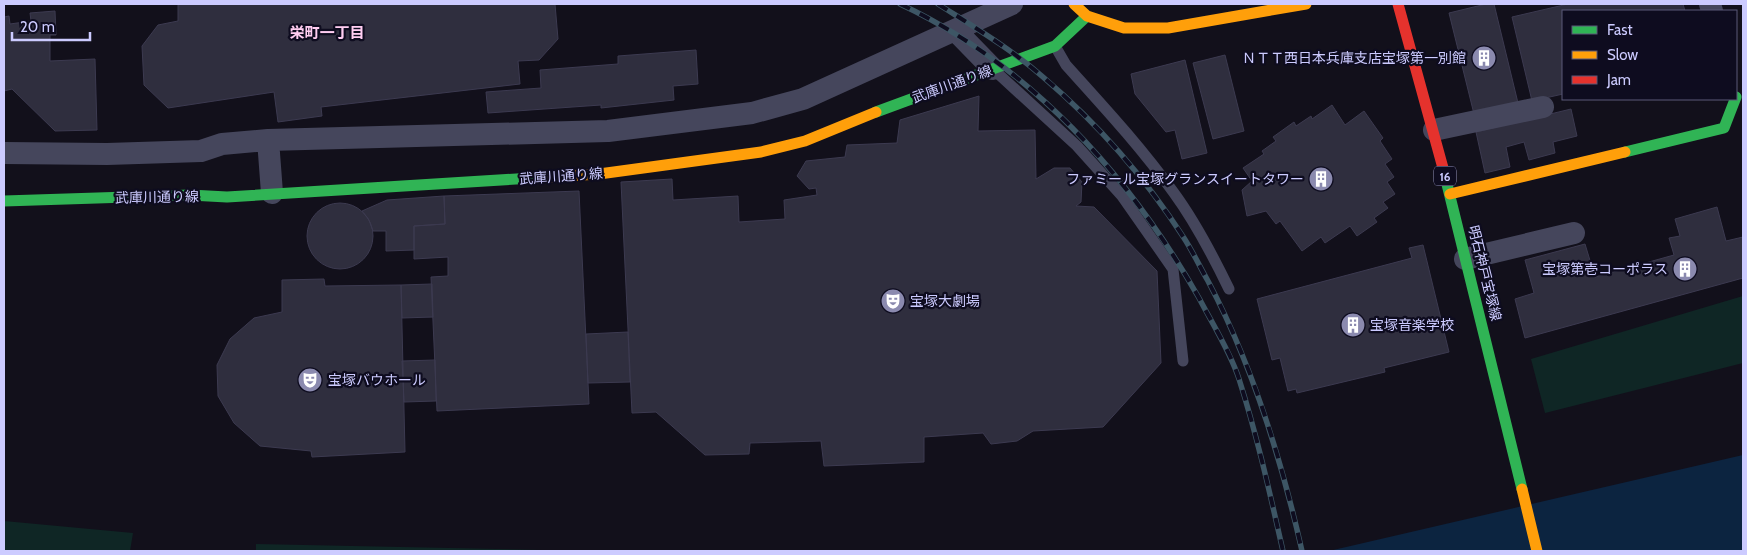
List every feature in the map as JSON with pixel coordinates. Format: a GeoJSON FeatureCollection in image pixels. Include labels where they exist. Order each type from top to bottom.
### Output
{"type":"FeatureCollection","features":[{"type":"Feature","properties":{"kind":"street"},"geometry":{"type":"LineString","coordinates":[[4,153],[107,154],[201,151],[222,144],[268,140],[608,131],[752,112],[802,99],[956,31],[1012,4]]}},
{"type":"Feature","properties":{"kind":"street"},"geometry":{"type":"LineString","coordinates":[[1074,4],[1087,16],[1124,28],[1168,28],[1306,4]]}},
{"type":"Feature","properties":{"kind":"street","name":"明石神戸宝塚線"},"geometry":{"type":"LineString","coordinates":[[1398,4],[1434,130],[1537,551]]}},
{"type":"Feature","properties":{"kind":"street","name":"武庫川通り線"},"geometry":{"type":"LineString","coordinates":[[4,201],[190,195],[227,197],[599,174],[761,152],[804,142],[921,94],[1055,46],[1087,16]]}},
{"type":"Feature","properties":{"kind":"street"},"geometry":{"type":"LineString","coordinates":[[956,31],[993,69]]}},
{"type":"Feature","properties":{"kind":"street"},"geometry":{"type":"LineString","coordinates":[[1450,194],[1724,128],[1735,100]]}},
{"type":"Feature","properties":{"kind":"street"},"geometry":{"type":"LineString","coordinates":[[1434,130],[1543,107]]}},
{"type":"Feature","properties":{"kind":"street"},"geometry":{"type":"LineString","coordinates":[[268,140],[272,193]]}},
{"type":"Feature","properties":{"kind":"street"},"geometry":{"type":"LineString","coordinates":[[1466,259],[1574,233]]}},
{"type":"Feature","properties":{"kind":"lane"},"geometry":{"type":"LineString","coordinates":[[1055,46],[1066,65],[1152,163],[1175,194],[1206,244],[1228,289]]}},
{"type":"Feature","properties":{"kind":"lane"},"geometry":{"type":"LineString","coordinates":[[993,69],[1077,146],[1122,196],[1173,269],[1183,361]]}},
{"type":"Feature","properties":{"kind":"green space"},"geometry":{"type":"Polygon","coordinates":[[[1743,296],[1743,363],[1545,413],[1531,359],[1743,296]]]}},
{"type":"Feature","properties":{"kind":"green space"},"geometry":{"type":"Polygon","coordinates":[[[4,521],[133,533],[130,551],[4,551],[4,521]]]}},
{"type":"Feature","properties":{"kind":"green space"},"geometry":{"type":"Polygon","coordinates":[[[256,544],[587,551],[256,551],[256,544]]]}},
{"type":"Feature","properties":{"kind":"water"},"geometry":{"type":"Polygon","coordinates":[[[1743,455],[1743,551],[1329,551],[1743,455]]]}},
{"type":"Feature","properties":{"kind":"building"},"geometry":{"type":"Polygon","coordinates":[[[178,4],[555,4],[558,39],[539,60],[518,61],[520,84],[321,107],[322,116],[278,122],[274,92],[168,108],[144,85],[142,46],[158,25],[178,21],[178,4]]]}},
{"type":"Feature","properties":{"kind":"building","name":"ＮＴＴ西日本兵庫支店宝塚第一別館"},"geometry":{"type":"Polygon","coordinates":[[[1486,4],[1494,4],[1518,103],[1474,114],[1449,13],[1486,4]]]}},
{"type":"Feature","properties":{"kind":"building"},"geometry":{"type":"Polygon","coordinates":[[[1568,4],[1683,4],[1685,10],[1562,10],[1562,94],[1532,101],[1512,17],[1568,4]]]}},
{"type":"Feature","properties":{"kind":"building"},"geometry":{"type":"Polygon","coordinates":[[[55,11],[56,35],[50,35],[50,61],[95,59],[97,130],[55,131],[12,89],[4,91],[4,17],[9,16],[10,24],[31,21],[30,13],[55,11]]]}},
{"type":"Feature","properties":{"kind":"building"},"geometry":{"type":"Polygon","coordinates":[[[696,50],[698,84],[673,86],[674,100],[601,108],[601,105],[488,113],[486,92],[541,88],[540,70],[618,64],[618,56],[696,50]]]}},
{"type":"Feature","properties":{"kind":"building"},"geometry":{"type":"Polygon","coordinates":[[[1225,55],[1244,131],[1213,139],[1193,63],[1225,55]]]}},
{"type":"Feature","properties":{"kind":"building"},"geometry":{"type":"Polygon","coordinates":[[[1185,60],[1207,153],[1182,159],[1175,130],[1166,132],[1135,94],[1131,74],[1185,60]]]}},
{"type":"Feature","properties":{"kind":"building","name":"宝塚大劇場"},"geometry":{"type":"Polygon","coordinates":[[[979,96],[978,131],[1035,130],[1036,179],[1054,168],[1070,168],[1082,182],[1081,202],[1076,206],[1094,207],[1157,271],[1161,363],[1103,427],[1033,431],[1017,441],[991,444],[983,433],[924,437],[924,462],[824,466],[821,441],[750,443],[749,454],[705,455],[656,412],[632,413],[621,182],[672,179],[673,200],[738,196],[739,222],[785,219],[784,200],[817,195],[816,188],[809,189],[797,176],[806,161],[845,157],[847,145],[897,143],[900,120],[979,96]]]}},
{"type":"Feature","properties":{"kind":"building","name":"ファミール宝塚グランスイートタワー"},"geometry":{"type":"Polygon","coordinates":[[[1332,105],[1345,125],[1364,111],[1383,138],[1380,141],[1392,159],[1385,164],[1394,177],[1387,182],[1395,194],[1383,202],[1388,208],[1374,218],[1377,222],[1357,236],[1350,226],[1325,243],[1321,237],[1302,251],[1280,221],[1276,224],[1266,211],[1247,216],[1242,190],[1252,181],[1243,168],[1264,154],[1262,151],[1276,141],[1273,137],[1294,122],[1296,126],[1311,116],[1312,119],[1332,105]]]}},
{"type":"Feature","properties":{"kind":"building"},"geometry":{"type":"Polygon","coordinates":[[[1571,109],[1577,136],[1553,142],[1555,153],[1529,160],[1524,142],[1506,147],[1510,167],[1485,173],[1476,132],[1571,109]]]}},
{"type":"Feature","properties":{"kind":"building"},"geometry":{"type":"Polygon","coordinates":[[[579,191],[589,404],[437,411],[431,277],[448,276],[448,257],[414,259],[414,226],[445,224],[444,196],[579,191]]]}},
{"type":"Feature","properties":{"kind":"building"},"geometry":{"type":"Polygon","coordinates":[[[444,196],[445,224],[414,226],[414,250],[386,251],[386,231],[373,231],[369,220],[362,211],[387,200],[444,196]]]}},
{"type":"Feature","properties":{"kind":"building"},"geometry":{"type":"Polygon","coordinates":[[[340,203],[352,206],[363,213],[370,224],[373,236],[370,248],[363,259],[352,266],[340,269],[328,266],[317,259],[310,248],[307,236],[310,224],[317,213],[328,206],[340,203]]]}},
{"type":"Feature","properties":{"kind":"building","name":"宝塚第壱コーポラス"},"geometry":{"type":"Polygon","coordinates":[[[1717,207],[1726,241],[1743,237],[1743,278],[1525,338],[1515,299],[1534,293],[1525,260],[1585,244],[1595,277],[1674,255],[1669,238],[1680,236],[1675,219],[1717,207]]]}},
{"type":"Feature","properties":{"kind":"building","name":"宝塚音楽学校"},"geometry":{"type":"Polygon","coordinates":[[[1423,245],[1449,352],[1384,368],[1385,372],[1297,393],[1296,389],[1288,391],[1280,358],[1272,360],[1257,299],[1412,258],[1409,248],[1423,245]]]}},
{"type":"Feature","properties":{"kind":"building","name":"宝塚バウホール"},"geometry":{"type":"Polygon","coordinates":[[[324,279],[325,286],[401,285],[405,452],[312,457],[311,451],[260,446],[234,423],[218,396],[217,365],[230,339],[254,318],[282,312],[282,280],[324,279]]]}},
{"type":"Feature","properties":{"kind":"building"},"geometry":{"type":"Polygon","coordinates":[[[432,284],[433,317],[402,318],[401,285],[432,284]]]}},
{"type":"Feature","properties":{"kind":"building"},"geometry":{"type":"Polygon","coordinates":[[[628,332],[630,382],[588,383],[586,334],[628,332]]]}},
{"type":"Feature","properties":{"kind":"building"},"geometry":{"type":"Polygon","coordinates":[[[435,360],[436,401],[404,402],[402,361],[435,360]]]}},
{"type":"Feature","properties":{"kind":"railway"},"geometry":{"type":"LineString","coordinates":[[900,4],[947,29],[992,58],[1033,91],[1072,128],[1108,167],[1141,209],[1199,298],[1236,369],[1246,400],[1283,551]]}},
{"type":"Feature","properties":{"kind":"railway"},"geometry":{"type":"LineString","coordinates":[[938,4],[1018,57],[1082,113],[1137,173],[1184,238],[1224,313],[1252,379],[1275,447],[1302,551]]}},
{"type":"Feature","properties":{"kind":"traffic: fast"},"geometry":{"type":"LineString","coordinates":[[876,112],[1055,46],[1087,16]]}},
{"type":"Feature","properties":{"kind":"traffic: fast"},"geometry":{"type":"LineString","coordinates":[[1625,152],[1724,128],[1735,100]]}},
{"type":"Feature","properties":{"kind":"traffic: fast"},"geometry":{"type":"LineString","coordinates":[[1443,168],[1522,489]]}},
{"type":"Feature","properties":{"kind":"traffic: fast"},"geometry":{"type":"LineString","coordinates":[[4,201],[190,195],[227,197],[548,177]]}},
{"type":"Feature","properties":{"kind":"traffic: slow"},"geometry":{"type":"LineString","coordinates":[[1074,4],[1087,16],[1124,28],[1168,28],[1306,4]]}},
{"type":"Feature","properties":{"kind":"traffic: slow"},"geometry":{"type":"LineString","coordinates":[[548,177],[599,174],[761,152],[805,141],[876,112]]}},
{"type":"Feature","properties":{"kind":"traffic: slow"},"geometry":{"type":"LineString","coordinates":[[1450,194],[1625,152]]}},
{"type":"Feature","properties":{"kind":"traffic: slow"},"geometry":{"type":"LineString","coordinates":[[1522,489],[1537,551]]}},
{"type":"Feature","properties":{"kind":"traffic: jam"},"geometry":{"type":"LineString","coordinates":[[1398,4],[1443,168]]}},
{"type":"Feature","properties":{"kind":"place","name":"ＮＴＴ西日本兵庫支店宝塚第一別館"},"geometry":{"type":"Point","coordinates":[1484,58]}},
{"type":"Feature","properties":{"kind":"place","name":"ファミール宝塚グランスイートタワー"},"geometry":{"type":"Point","coordinates":[1321,179]}},
{"type":"Feature","properties":{"kind":"place","name":"宝塚第壱コーポラス"},"geometry":{"type":"Point","coordinates":[1685,269]}},
{"type":"Feature","properties":{"kind":"place","name":"宝塚大劇場"},"geometry":{"type":"Point","coordinates":[893,301]}},
{"type":"Feature","properties":{"kind":"place","name":"宝塚音楽学校"},"geometry":{"type":"Point","coordinates":[1353,325]}},
{"type":"Feature","properties":{"kind":"place","name":"宝塚バウホール"},"geometry":{"type":"Point","coordinates":[310,380]}},
{"type":"Feature","properties":{"kind":"district","name":"栄町一丁目"},"geometry":{"type":"Point","coordinates":[327,33]}}]}
